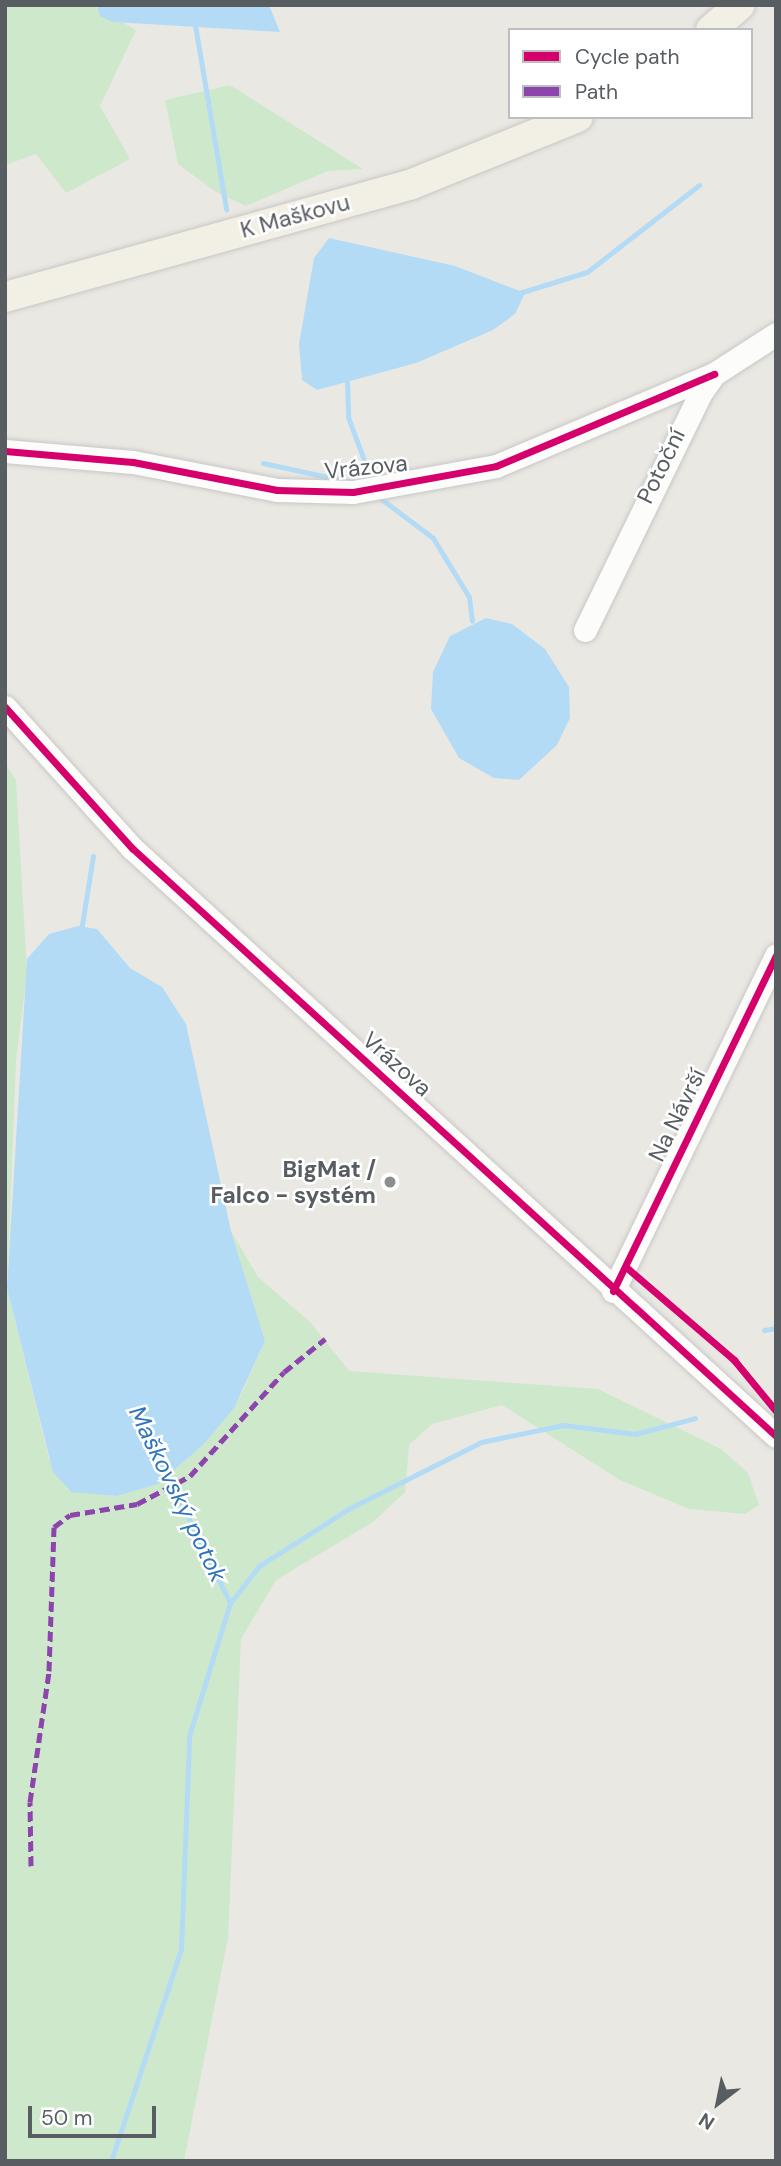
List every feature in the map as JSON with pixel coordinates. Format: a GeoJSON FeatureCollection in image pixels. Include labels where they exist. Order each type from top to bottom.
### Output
{"type":"FeatureCollection","features":[{"type":"Feature","properties":{"kind":"main road"},"geometry":{"type":"LineString","coordinates":[[712,28],[740,5]]}},
{"type":"Feature","properties":{"kind":"main road","name":"K Maškovu"},"geometry":{"type":"LineString","coordinates":[[5,297],[412,184],[573,119]]}},
{"type":"Feature","properties":{"kind":"street","name":"Potoční"},"geometry":{"type":"LineString","coordinates":[[585,630],[679,428],[714,374],[776,334]]}},
{"type":"Feature","properties":{"kind":"street","name":"Vrázova"},"geometry":{"type":"LineString","coordinates":[[5,451],[132,462],[277,490],[353,492],[496,466],[714,374]]}},
{"type":"Feature","properties":{"kind":"street","name":"Vrázova"},"geometry":{"type":"LineString","coordinates":[[5,707],[132,848],[613,1291],[776,1436]]}},
{"type":"Feature","properties":{"kind":"street","name":"Na Návrší"},"geometry":{"type":"LineString","coordinates":[[613,1291],[776,956]]}},
{"type":"Feature","properties":{"kind":"green space"},"geometry":{"type":"Polygon","coordinates":[[[5,5],[92,5],[136,30],[100,106],[130,159],[66,193],[36,154],[5,165],[5,5]]]}},
{"type":"Feature","properties":{"kind":"green space"},"geometry":{"type":"Polygon","coordinates":[[[230,85],[363,169],[328,171],[246,206],[216,192],[178,164],[165,100],[230,85]]]}},
{"type":"Feature","properties":{"kind":"green space"},"geometry":{"type":"Polygon","coordinates":[[[5,763],[16,780],[27,973],[16,1060],[7,1288],[49,1459],[67,1489],[117,1496],[158,1484],[203,1445],[240,1397],[265,1341],[231,1231],[258,1277],[311,1323],[349,1371],[598,1389],[721,1449],[748,1473],[759,1505],[745,1514],[689,1509],[620,1480],[502,1405],[432,1424],[409,1445],[405,1492],[373,1522],[276,1580],[241,1639],[228,1938],[184,2161],[5,2161],[5,763]]]}},
{"type":"Feature","properties":{"kind":"water"},"geometry":{"type":"Polygon","coordinates":[[[97,5],[269,5],[280,32],[113,22],[100,16],[97,5]]]}},
{"type":"Feature","properties":{"kind":"water"},"geometry":{"type":"Polygon","coordinates":[[[329,238],[455,266],[525,293],[515,314],[493,330],[416,363],[317,390],[302,380],[299,344],[314,258],[329,238]]]}},
{"type":"Feature","properties":{"kind":"water"},"geometry":{"type":"Polygon","coordinates":[[[486,618],[512,624],[545,649],[569,687],[570,718],[557,745],[519,780],[494,778],[459,758],[431,709],[433,672],[450,636],[486,618]]]}},
{"type":"Feature","properties":{"kind":"water"},"geometry":{"type":"Polygon","coordinates":[[[78,926],[97,929],[130,968],[162,987],[186,1024],[231,1231],[265,1341],[234,1408],[203,1445],[158,1484],[117,1496],[71,1492],[53,1472],[7,1288],[27,959],[49,934],[78,926]]]}},
{"type":"Feature","properties":{"kind":"waterway","name":"Maškovský potok"},"geometry":{"type":"LineString","coordinates":[[195,25],[226,209]]}},
{"type":"Feature","properties":{"kind":"waterway"},"geometry":{"type":"LineString","coordinates":[[519,293],[587,272],[699,185]]}},
{"type":"Feature","properties":{"kind":"waterway"},"geometry":{"type":"LineString","coordinates":[[347,381],[348,417],[372,482]]}},
{"type":"Feature","properties":{"kind":"waterway"},"geometry":{"type":"LineString","coordinates":[[263,463],[351,482]]}},
{"type":"Feature","properties":{"kind":"waterway"},"geometry":{"type":"LineString","coordinates":[[376,495],[433,538],[469,597],[472,621]]}},
{"type":"Feature","properties":{"kind":"waterway","name":"Maškovský potok"},"geometry":{"type":"LineString","coordinates":[[81,931],[93,856]]}},
{"type":"Feature","properties":{"kind":"waterway"},"geometry":{"type":"LineString","coordinates":[[764,1330],[776,1328]]}},
{"type":"Feature","properties":{"kind":"waterway"},"geometry":{"type":"LineString","coordinates":[[230,1603],[259,1566],[350,1508],[481,1442],[563,1425],[635,1434],[695,1418]]}},
{"type":"Feature","properties":{"kind":"waterway","name":"Maškovský potok"},"geometry":{"type":"LineString","coordinates":[[111,2161],[181,1949],[189,1736],[230,1603],[166,1472]]}},
{"type":"Feature","properties":{"kind":"marked path"},"geometry":{"type":"LineString","coordinates":[[31,1866],[30,1802],[49,1671],[54,1527],[70,1515],[137,1504],[190,1476],[284,1372],[325,1339]]}},
{"type":"Feature","properties":{"kind":"cycle path"},"geometry":{"type":"LineString","coordinates":[[5,451],[133,462],[277,490],[353,492],[496,466],[714,374]]}},
{"type":"Feature","properties":{"kind":"cycle path"},"geometry":{"type":"LineString","coordinates":[[5,707],[132,848],[776,1436]]}},
{"type":"Feature","properties":{"kind":"cycle path"},"geometry":{"type":"LineString","coordinates":[[613,1291],[776,956]]}},
{"type":"Feature","properties":{"kind":"cycle path"},"geometry":{"type":"LineString","coordinates":[[626,1267],[734,1360],[776,1411]]}},
{"type":"Feature","properties":{"kind":"place","name":"BigMat / Falco - systém"},"geometry":{"type":"Point","coordinates":[390,1182]}}]}
